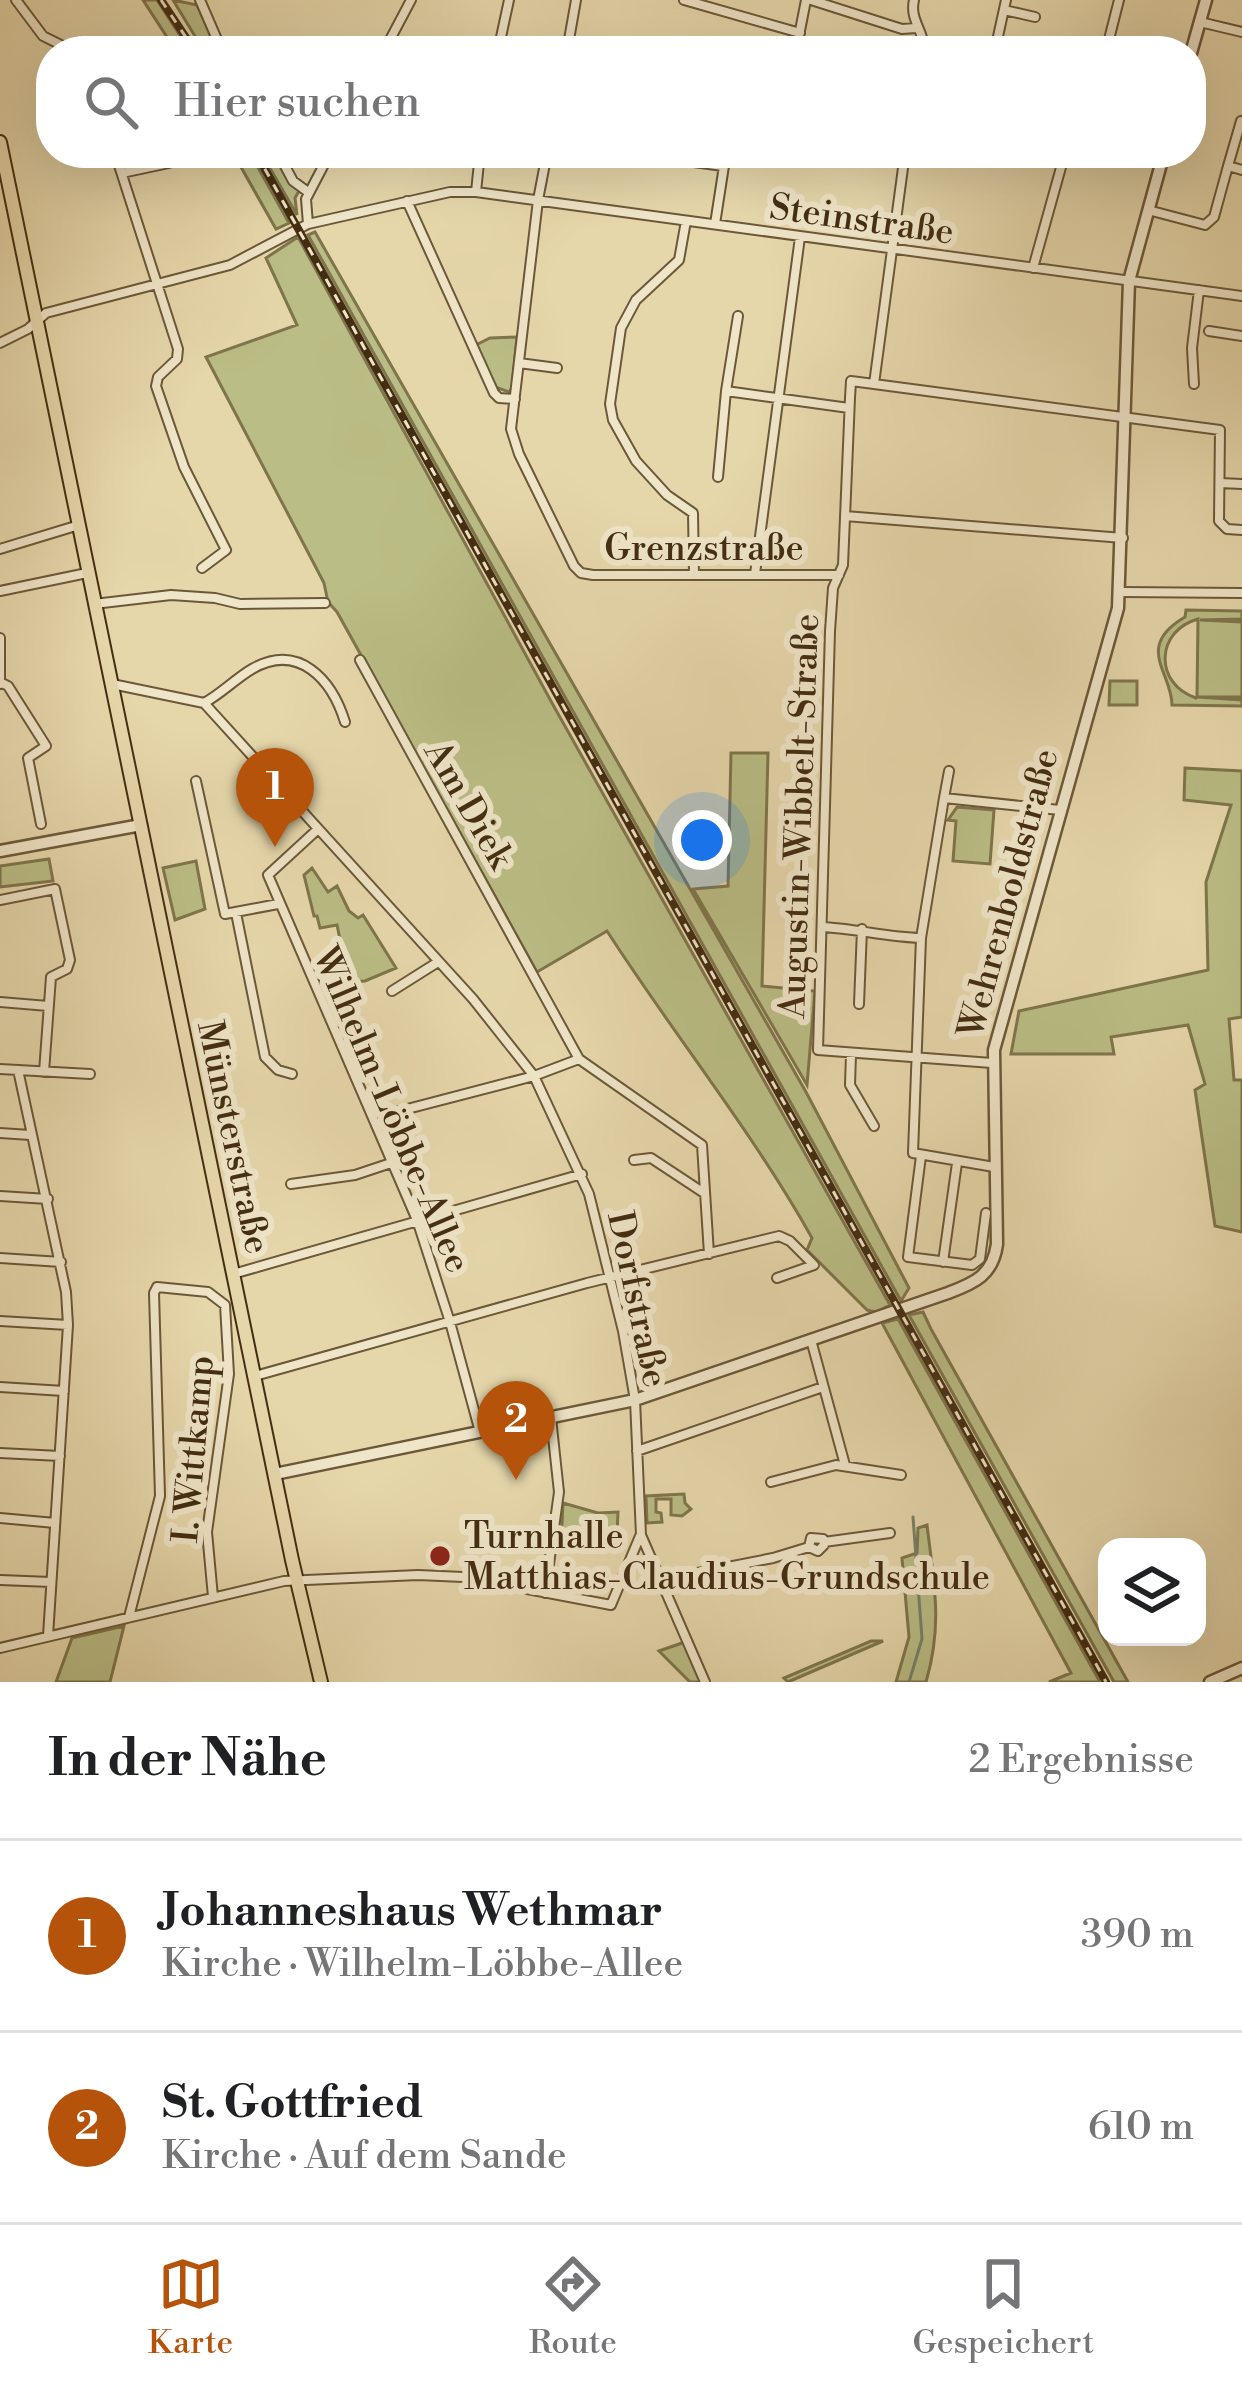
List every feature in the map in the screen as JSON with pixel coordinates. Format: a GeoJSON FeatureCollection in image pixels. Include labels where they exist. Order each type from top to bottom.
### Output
{"type":"FeatureCollection","features":[{"type":"Feature","properties":{"kind":"main road","name":"Münsterstraße"},"geometry":{"type":"LineString","coordinates":[[0,142],[296,1582],[321,1682]]}},
{"type":"Feature","properties":{"kind":"street"},"geometry":{"type":"LineString","coordinates":[[16,0],[43,36]]}},
{"type":"Feature","properties":{"kind":"street"},"geometry":{"type":"LineString","coordinates":[[200,0],[216,36]]}},
{"type":"Feature","properties":{"kind":"street"},"geometry":{"type":"LineString","coordinates":[[392,36],[411,0]]}},
{"type":"Feature","properties":{"kind":"street"},"geometry":{"type":"LineString","coordinates":[[501,36],[509,0]]}},
{"type":"Feature","properties":{"kind":"street"},"geometry":{"type":"LineString","coordinates":[[684,0],[800,33]]}},
{"type":"Feature","properties":{"kind":"street"},"geometry":{"type":"LineString","coordinates":[[799,36],[809,0],[902,29],[916,28]]}},
{"type":"Feature","properties":{"kind":"street"},"geometry":{"type":"LineString","coordinates":[[914,0],[911,12],[921,36]]}},
{"type":"Feature","properties":{"kind":"street"},"geometry":{"type":"LineString","coordinates":[[1110,36],[1119,0]]}},
{"type":"Feature","properties":{"kind":"street"},"geometry":{"type":"LineString","coordinates":[[1196,36],[1206,0]]}},
{"type":"Feature","properties":{"kind":"street"},"geometry":{"type":"LineString","coordinates":[[569,36],[573,1]]}},
{"type":"Feature","properties":{"kind":"street"},"geometry":{"type":"LineString","coordinates":[[998,36],[1005,5],[1035,17]]}},
{"type":"Feature","properties":{"kind":"street"},"geometry":{"type":"LineString","coordinates":[[1200,22],[1242,32]]}},
{"type":"Feature","properties":{"kind":"street"},"geometry":{"type":"LineString","coordinates":[[1148,210],[1208,223],[1214,217],[1241,121]]}},
{"type":"Feature","properties":{"kind":"street"},"geometry":{"type":"LineString","coordinates":[[1228,166],[1242,170]]}},
{"type":"Feature","properties":{"kind":"street"},"geometry":{"type":"LineString","coordinates":[[120,168],[178,349],[177,359],[158,377],[156,386],[184,467],[226,550],[202,568]]}},
{"type":"Feature","properties":{"kind":"street"},"geometry":{"type":"LineString","coordinates":[[122,173],[146,168]]}},
{"type":"Feature","properties":{"kind":"street"},"geometry":{"type":"LineString","coordinates":[[286,168],[293,181],[308,192]]}},
{"type":"Feature","properties":{"kind":"street"},"geometry":{"type":"LineString","coordinates":[[308,224],[304,206],[322,168]]}},
{"type":"Feature","properties":{"kind":"street"},"geometry":{"type":"LineString","coordinates":[[476,192],[478,168]]}},
{"type":"Feature","properties":{"kind":"street","name":"Grenzstraße"},"geometry":{"type":"LineString","coordinates":[[544,168],[511,429],[581,573],[838,575]]}},
{"type":"Feature","properties":{"kind":"street"},"geometry":{"type":"LineString","coordinates":[[715,224],[723,168]]}},
{"type":"Feature","properties":{"kind":"street"},"geometry":{"type":"LineString","coordinates":[[874,384],[903,168]]}},
{"type":"Feature","properties":{"kind":"street"},"geometry":{"type":"LineString","coordinates":[[1033,268],[1061,168]]}},
{"type":"Feature","properties":{"kind":"street","name":"Wehrenboldstraße"},"geometry":{"type":"LineString","coordinates":[[275,1474],[635,1400],[969,1286],[984,1276],[996,1251],[992,1064],[1002,1012],[1121,592],[1129,281],[1160,168]]}},
{"type":"Feature","properties":{"kind":"street","name":"Steinstraße"},"geometry":{"type":"LineString","coordinates":[[0,343],[46,313],[230,265],[308,224],[451,191],[1242,296]]}},
{"type":"Feature","properties":{"kind":"street"},"geometry":{"type":"LineString","coordinates":[[407,201],[494,393],[515,399]]}},
{"type":"Feature","properties":{"kind":"street"},"geometry":{"type":"LineString","coordinates":[[686,221],[679,260],[636,300],[622,328],[610,404],[613,420],[636,461],[667,495],[693,513],[694,574]]}},
{"type":"Feature","properties":{"kind":"street"},"geometry":{"type":"LineString","coordinates":[[755,574],[800,237]]}},
{"type":"Feature","properties":{"kind":"street"},"geometry":{"type":"LineString","coordinates":[[1193,384],[1199,290]]}},
{"type":"Feature","properties":{"kind":"street"},"geometry":{"type":"LineString","coordinates":[[718,477],[739,316]]}},
{"type":"Feature","properties":{"kind":"street"},"geometry":{"type":"LineString","coordinates":[[1209,331],[1242,336]]}},
{"type":"Feature","properties":{"kind":"street"},"geometry":{"type":"LineString","coordinates":[[519,363],[557,368]]}},
{"type":"Feature","properties":{"kind":"street"},"geometry":{"type":"LineString","coordinates":[[726,391],[850,408],[851,382],[1220,430],[1220,524],[1242,530]]}},
{"type":"Feature","properties":{"kind":"street","name":"Augustin-Wibbelt-Straße"},"geometry":{"type":"LineString","coordinates":[[850,408],[845,516],[833,588],[829,657],[818,1050],[992,1064]]}},
{"type":"Feature","properties":{"kind":"street"},"geometry":{"type":"LineString","coordinates":[[1220,483],[1242,484]]}},
{"type":"Feature","properties":{"kind":"street"},"geometry":{"type":"LineString","coordinates":[[845,516],[1123,538]]}},
{"type":"Feature","properties":{"kind":"street"},"geometry":{"type":"LineString","coordinates":[[0,549],[79,525]]}},
{"type":"Feature","properties":{"kind":"street"},"geometry":{"type":"LineString","coordinates":[[0,591],[88,573]]}},
{"type":"Feature","properties":{"kind":"street"},"geometry":{"type":"LineString","coordinates":[[1121,592],[1242,592]]}},
{"type":"Feature","properties":{"kind":"street"},"geometry":{"type":"LineString","coordinates":[[94,604],[158,595],[202,596],[240,604],[325,603]]}},
{"type":"Feature","properties":{"kind":"street"},"geometry":{"type":"LineString","coordinates":[[0,638],[0,684],[8,686],[46,746],[28,758],[40,824]]}},
{"type":"Feature","properties":{"kind":"street","name":"Am Diek"},"geometry":{"type":"LineString","coordinates":[[361,660],[579,1059]]}},
{"type":"Feature","properties":{"kind":"street"},"geometry":{"type":"LineString","coordinates":[[110,684],[204,704],[259,665],[290,661],[323,677],[345,722]]}},
{"type":"Feature","properties":{"kind":"street","name":"Dorfstraße"},"geometry":{"type":"LineString","coordinates":[[204,704],[503,1034],[534,1076],[582,1174],[609,1278],[635,1400],[641,1535],[705,1682]]}},
{"type":"Feature","properties":{"kind":"street"},"geometry":{"type":"LineString","coordinates":[[949,771],[921,938],[913,1153],[994,1167]]}},
{"type":"Feature","properties":{"kind":"street"},"geometry":{"type":"LineString","coordinates":[[196,781],[224,914],[278,904],[268,875],[318,829]]}},
{"type":"Feature","properties":{"kind":"street"},"geometry":{"type":"LineString","coordinates":[[944,798],[1060,810]]}},
{"type":"Feature","properties":{"kind":"street"},"geometry":{"type":"LineString","coordinates":[[0,851],[141,825]]}},
{"type":"Feature","properties":{"kind":"street"},"geometry":{"type":"LineString","coordinates":[[0,900],[55,889],[70,960],[67,968],[51,977],[44,1072]]}},
{"type":"Feature","properties":{"kind":"street","name":"Wilhelm-Löbbe-Allee"},"geometry":{"type":"LineString","coordinates":[[278,904],[417,1220],[480,1432]]}},
{"type":"Feature","properties":{"kind":"street"},"geometry":{"type":"LineString","coordinates":[[236,913],[265,1057],[278,1070],[292,1074]]}},
{"type":"Feature","properties":{"kind":"street"},"geometry":{"type":"LineString","coordinates":[[823,927],[921,938]]}},
{"type":"Feature","properties":{"kind":"street"},"geometry":{"type":"LineString","coordinates":[[859,1004],[862,929]]}},
{"type":"Feature","properties":{"kind":"street"},"geometry":{"type":"LineString","coordinates":[[392,991],[438,962]]}},
{"type":"Feature","properties":{"kind":"street"},"geometry":{"type":"LineString","coordinates":[[0,1002],[48,1006]]}},
{"type":"Feature","properties":{"kind":"street","name":"Augustin-Wibbelt-Straße"},"geometry":{"type":"LineString","coordinates":[[851,1054],[850,1085],[874,1126]]}},
{"type":"Feature","properties":{"kind":"street"},"geometry":{"type":"LineString","coordinates":[[388,1114],[534,1076],[579,1059],[702,1144],[709,1254]]}},
{"type":"Feature","properties":{"kind":"street"},"geometry":{"type":"LineString","coordinates":[[0,1069],[90,1074]]}},
{"type":"Feature","properties":{"kind":"street"},"geometry":{"type":"LineString","coordinates":[[18,1070],[61,1262],[68,1325],[48,1636]]}},
{"type":"Feature","properties":{"kind":"street"},"geometry":{"type":"LineString","coordinates":[[0,1133],[30,1136]]}},
{"type":"Feature","properties":{"kind":"street"},"geometry":{"type":"LineString","coordinates":[[921,1156],[908,1257],[973,1265],[980,1258],[986,1213]]}},
{"type":"Feature","properties":{"kind":"street"},"geometry":{"type":"LineString","coordinates":[[634,1160],[651,1158],[704,1192]]}},
{"type":"Feature","properties":{"kind":"street"},"geometry":{"type":"LineString","coordinates":[[291,1184],[355,1175],[394,1162]]}},
{"type":"Feature","properties":{"kind":"street"},"geometry":{"type":"LineString","coordinates":[[943,1262],[957,1163]]}},
{"type":"Feature","properties":{"kind":"street"},"geometry":{"type":"LineString","coordinates":[[233,1274],[582,1174]]}},
{"type":"Feature","properties":{"kind":"street"},"geometry":{"type":"LineString","coordinates":[[0,1196],[48,1199]]}},
{"type":"Feature","properties":{"kind":"street"},"geometry":{"type":"LineString","coordinates":[[255,1376],[779,1236],[814,1265],[777,1278]]}},
{"type":"Feature","properties":{"kind":"street"},"geometry":{"type":"LineString","coordinates":[[0,1258],[61,1262]]}},
{"type":"Feature","properties":{"kind":"street","name":"I. Wittkamp"},"geometry":{"type":"LineString","coordinates":[[129,1617],[160,1496],[154,1293],[160,1287],[208,1292],[225,1305],[229,1374],[207,1532],[213,1597]]}},
{"type":"Feature","properties":{"kind":"street"},"geometry":{"type":"LineString","coordinates":[[0,1321],[68,1325]]}},
{"type":"Feature","properties":{"kind":"street"},"geometry":{"type":"LineString","coordinates":[[811,1340],[845,1465]]}},
{"type":"Feature","properties":{"kind":"street"},"geometry":{"type":"LineString","coordinates":[[0,1387],[64,1391]]}},
{"type":"Feature","properties":{"kind":"street"},"geometry":{"type":"LineString","coordinates":[[637,1451],[823,1387]]}},
{"type":"Feature","properties":{"kind":"street"},"geometry":{"type":"LineString","coordinates":[[545,1592],[559,1492],[551,1418]]}},
{"type":"Feature","properties":{"kind":"street"},"geometry":{"type":"LineString","coordinates":[[0,1453],[60,1456]]}},
{"type":"Feature","properties":{"kind":"street"},"geometry":{"type":"LineString","coordinates":[[772,1483],[845,1465],[901,1475]]}},
{"type":"Feature","properties":{"kind":"street"},"geometry":{"type":"LineString","coordinates":[[0,1518],[55,1523]]}},
{"type":"Feature","properties":{"kind":"street"},"geometry":{"type":"LineString","coordinates":[[662,1580],[809,1547],[818,1551],[824,1542],[890,1533]]}},
{"type":"Feature","properties":{"kind":"street"},"geometry":{"type":"LineString","coordinates":[[0,1648],[296,1582],[440,1576],[610,1605],[641,1535]]}},
{"type":"Feature","properties":{"kind":"street"},"geometry":{"type":"LineString","coordinates":[[0,1580],[51,1582]]}},
{"type":"Feature","properties":{"kind":"street"},"geometry":{"type":"LineString","coordinates":[[1210,1682],[1242,1668]]}},
{"type":"Feature","properties":{"kind":"green space"},"geometry":{"type":"Polygon","coordinates":[[[143,0],[157,0],[180,36],[166,36],[143,0]]]}},
{"type":"Feature","properties":{"kind":"green space"},"geometry":{"type":"Polygon","coordinates":[[[173,0],[197,5],[211,36],[195,36],[173,0]]]}},
{"type":"Feature","properties":{"kind":"green space"},"geometry":{"type":"Polygon","coordinates":[[[241,168],[258,168],[289,223],[276,229],[241,168]]]}},
{"type":"Feature","properties":{"kind":"green space"},"geometry":{"type":"Polygon","coordinates":[[[270,168],[284,168],[299,191],[297,215],[270,168]]]}},
{"type":"Feature","properties":{"kind":"green space"},"geometry":{"type":"Polygon","coordinates":[[[315,232],[806,1092],[909,1288],[901,1301],[308,235],[315,232]]]}},
{"type":"Feature","properties":{"kind":"green space"},"geometry":{"type":"Polygon","coordinates":[[[298,237],[552,703],[890,1305],[867,1310],[807,1250],[812,1238],[789,1198],[607,931],[537,972],[328,602],[324,583],[206,357],[297,325],[266,258],[298,237]]]}},
{"type":"Feature","properties":{"kind":"green space"},"geometry":{"type":"Polygon","coordinates":[[[517,337],[509,392],[495,387],[474,346],[490,338],[517,337]]]}},
{"type":"Feature","properties":{"kind":"green space"},"geometry":{"type":"Polygon","coordinates":[[[1186,610],[1242,611],[1242,619],[1200,620],[1242,622],[1242,697],[1198,697],[1242,700],[1242,706],[1172,705],[1158,649],[1170,628],[1185,617],[1186,610]],[[1198,619],[1174,634],[1165,658],[1173,681],[1197,697],[1198,619]]]}},
{"type":"Feature","properties":{"kind":"green space"},"geometry":{"type":"Polygon","coordinates":[[[1110,681],[1137,681],[1137,705],[1109,705],[1110,681]]]}},
{"type":"Feature","properties":{"kind":"green space"},"geometry":{"type":"Polygon","coordinates":[[[731,753],[768,753],[762,986],[815,991],[807,1085],[693,889],[728,886],[731,753]]]}},
{"type":"Feature","properties":{"kind":"green space"},"geometry":{"type":"Polygon","coordinates":[[[1185,768],[1242,771],[1242,1017],[1229,1019],[1234,1080],[1242,1080],[1242,1232],[1215,1226],[1195,1090],[1205,1084],[1188,1025],[1111,1037],[1114,1054],[1011,1054],[1019,1011],[1208,970],[1206,882],[1231,805],[1184,800],[1185,768]]]}},
{"type":"Feature","properties":{"kind":"green space"},"geometry":{"type":"Polygon","coordinates":[[[957,807],[994,810],[990,864],[953,861],[956,821],[948,820],[957,807]]]}},
{"type":"Feature","properties":{"kind":"green space"},"geometry":{"type":"Polygon","coordinates":[[[49,859],[53,881],[0,887],[0,866],[49,859]]]}},
{"type":"Feature","properties":{"kind":"green space"},"geometry":{"type":"Polygon","coordinates":[[[196,861],[205,909],[175,920],[163,868],[196,861]]]}},
{"type":"Feature","properties":{"kind":"green space"},"geometry":{"type":"Polygon","coordinates":[[[312,868],[328,892],[337,886],[349,911],[358,918],[363,915],[396,968],[365,981],[349,982],[337,925],[320,928],[314,916],[304,875],[312,868]]]}},
{"type":"Feature","properties":{"kind":"green space"},"geometry":{"type":"Polygon","coordinates":[[[923,1312],[1098,1628],[1098,1646],[1108,1646],[1128,1682],[1114,1682],[909,1315],[923,1312]]]}},
{"type":"Feature","properties":{"kind":"green space"},"geometry":{"type":"Polygon","coordinates":[[[898,1319],[1100,1682],[1049,1682],[1071,1673],[882,1323],[898,1319]]]}},
{"type":"Feature","properties":{"kind":"green space"},"geometry":{"type":"Polygon","coordinates":[[[684,1494],[691,1509],[682,1516],[671,1515],[671,1499],[656,1499],[662,1522],[647,1523],[646,1496],[684,1494]]]}},
{"type":"Feature","properties":{"kind":"green space"},"geometry":{"type":"Polygon","coordinates":[[[563,1503],[598,1513],[618,1512],[617,1536],[585,1533],[579,1552],[561,1547],[563,1503]]]}},
{"type":"Feature","properties":{"kind":"green space"},"geometry":{"type":"Polygon","coordinates":[[[927,1525],[936,1604],[931,1661],[926,1682],[896,1682],[909,1637],[902,1558],[917,1553],[918,1528],[927,1525]]]}},
{"type":"Feature","properties":{"kind":"green space"},"geometry":{"type":"Polygon","coordinates":[[[124,1626],[110,1682],[56,1682],[72,1638],[124,1626]]]}},
{"type":"Feature","properties":{"kind":"green space"},"geometry":{"type":"Polygon","coordinates":[[[871,1641],[883,1641],[788,1682],[784,1678],[871,1641]]]}},
{"type":"Feature","properties":{"kind":"green space"},"geometry":{"type":"Polygon","coordinates":[[[685,1642],[702,1682],[690,1682],[659,1651],[685,1642]]]}},
{"type":"Feature","properties":{"kind":"waterway"},"geometry":{"type":"LineString","coordinates":[[909,1682],[922,1639],[913,1517]]}},
{"type":"Feature","properties":{"kind":"railway"},"geometry":{"type":"LineString","coordinates":[[161,0],[185,36]]}},
{"type":"Feature","properties":{"kind":"railway"},"geometry":{"type":"LineString","coordinates":[[264,168],[1106,1682]]}},
{"type":"Feature","properties":{"kind":"place","name":"Johanneshaus Wethmar"},"geometry":{"type":"Point","coordinates":[275,847]}},
{"type":"Feature","properties":{"kind":"place","name":"St. Gottfried"},"geometry":{"type":"Point","coordinates":[516,1480]}},
{"type":"Feature","properties":{"kind":"place","name":"Turnhalle Matthias-Claudius-Grundschule"},"geometry":{"type":"Point","coordinates":[440,1556]}}]}
